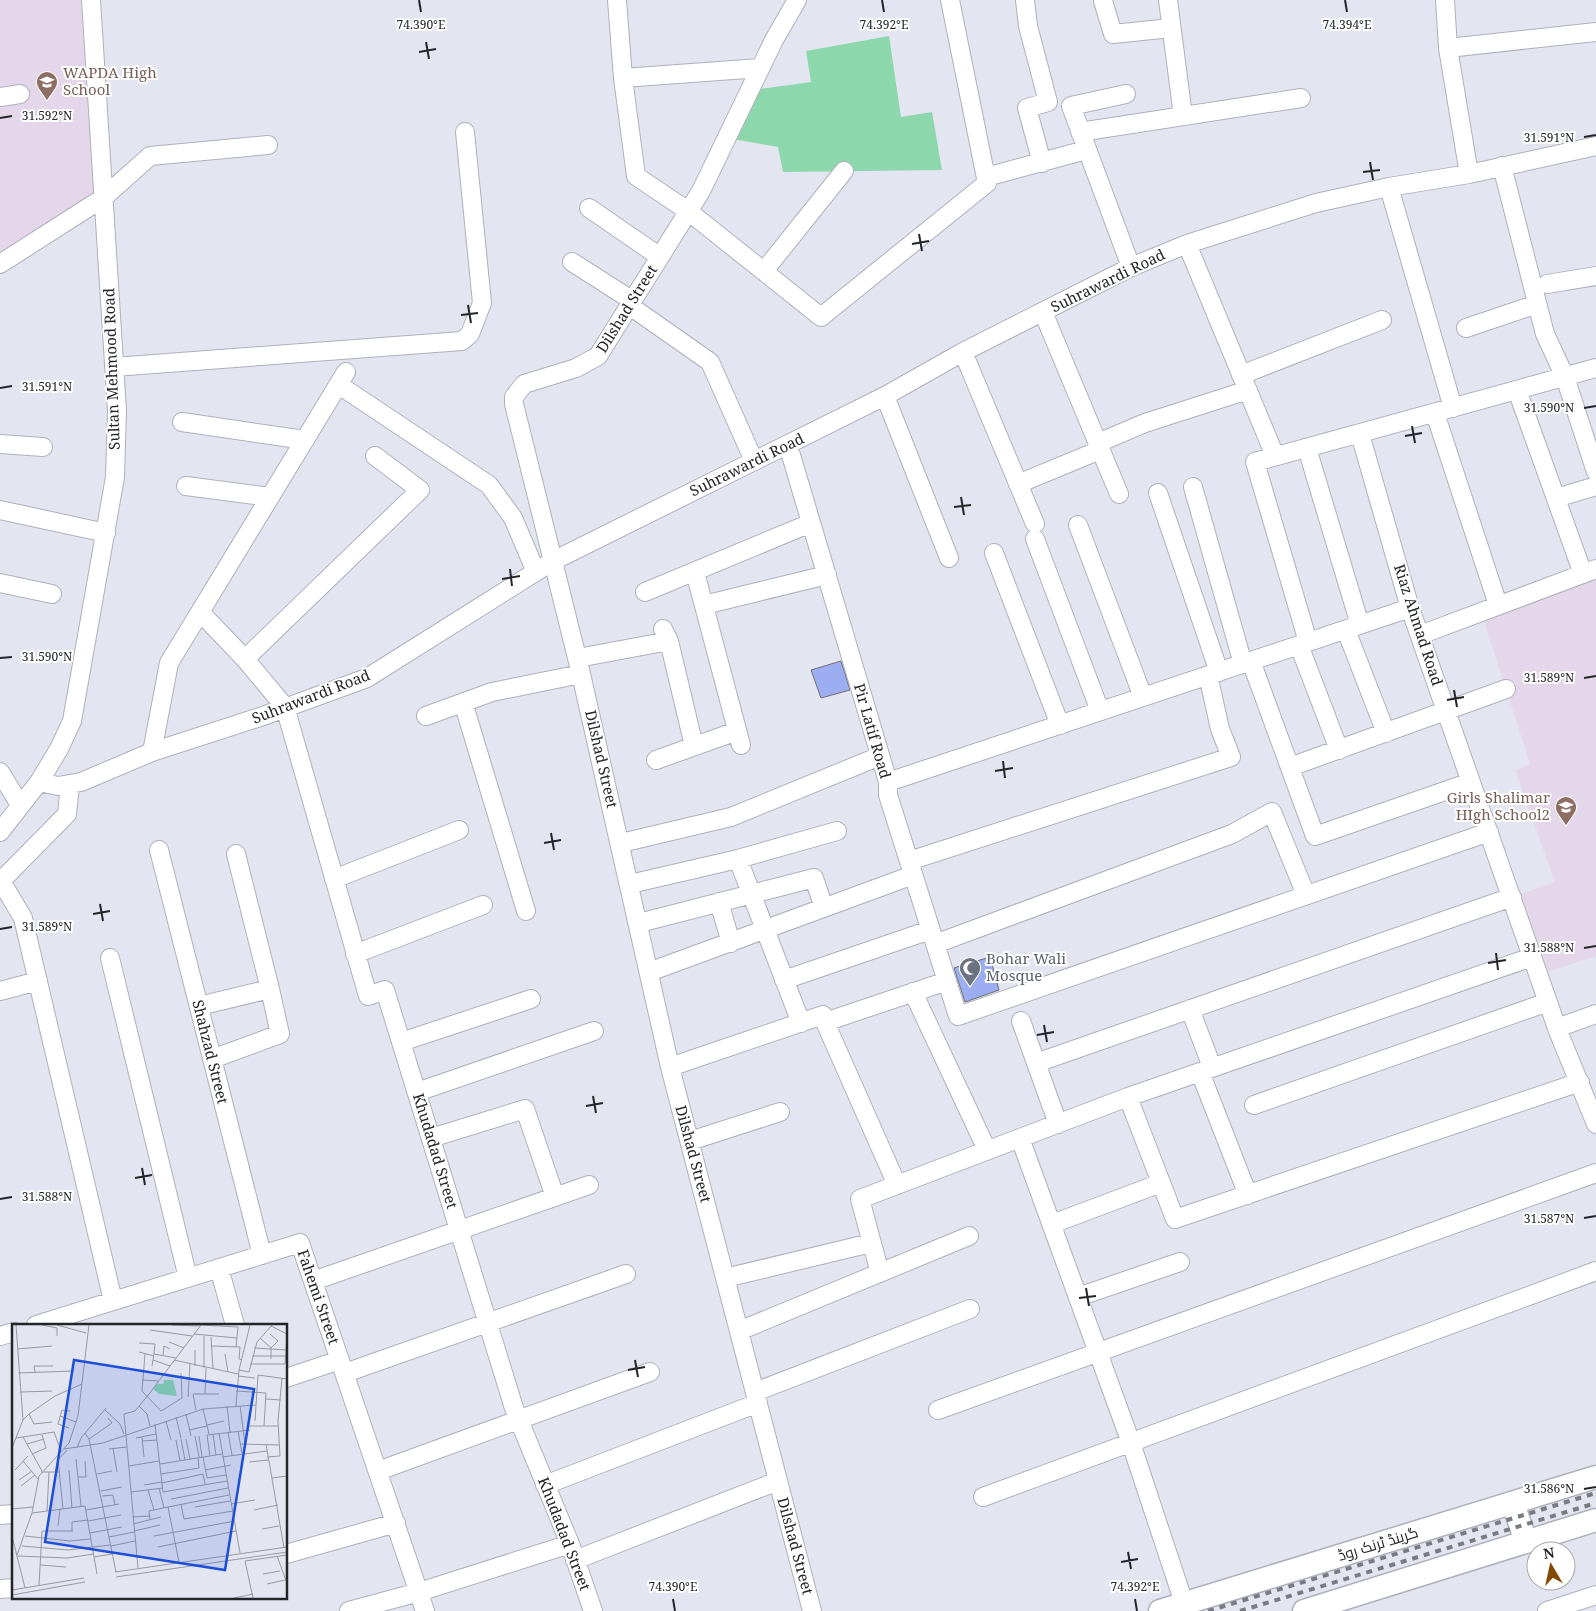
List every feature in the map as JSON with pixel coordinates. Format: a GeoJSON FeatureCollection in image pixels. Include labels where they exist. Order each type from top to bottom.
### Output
{"type":"FeatureCollection","features":[{"type":"Feature","properties":{"kind":"main road","name":"گرینڈ ٹرنک روڈ"},"geometry":{"type":"LineString","coordinates":[[1160,1611],[1596,1477]]}},
{"type":"Feature","properties":{"kind":"main road"},"geometry":{"type":"LineString","coordinates":[[1304,1611],[1526,1542],[1513,1503]]}},
{"type":"Feature","properties":{"kind":"main road"},"geometry":{"type":"LineString","coordinates":[[1529,1541],[1596,1520]]}},
{"type":"Feature","properties":{"kind":"street","name":"Sultan Mehmood Road"},"geometry":{"type":"LineString","coordinates":[[0,832],[39,782],[59,749],[72,721],[115,477],[117,411],[91,0]]}},
{"type":"Feature","properties":{"kind":"street"},"geometry":{"type":"LineString","coordinates":[[617,0],[623,78],[636,176],[688,211],[821,316],[987,183],[950,0]]}},
{"type":"Feature","properties":{"kind":"street","name":"Dilshad Street"},"geometry":{"type":"LineString","coordinates":[[797,0],[760,68],[701,191],[598,356],[576,368],[524,384],[514,397],[514,404],[580,666],[670,1067],[812,1611]]}},
{"type":"Feature","properties":{"kind":"street"},"geometry":{"type":"LineString","coordinates":[[1025,0],[1028,26],[1048,102],[1027,108],[1042,163]]}},
{"type":"Feature","properties":{"kind":"street"},"geometry":{"type":"LineString","coordinates":[[1168,0],[1183,116]]}},
{"type":"Feature","properties":{"kind":"street"},"geometry":{"type":"LineString","coordinates":[[1445,0],[1448,48],[1468,174]]}},
{"type":"Feature","properties":{"kind":"street"},"geometry":{"type":"LineString","coordinates":[[1104,1],[1113,34],[1172,28]]}},
{"type":"Feature","properties":{"kind":"street"},"geometry":{"type":"LineString","coordinates":[[1448,48],[1596,32]]}},
{"type":"Feature","properties":{"kind":"street"},"geometry":{"type":"LineString","coordinates":[[623,78],[760,68]]}},
{"type":"Feature","properties":{"kind":"street"},"geometry":{"type":"LineString","coordinates":[[0,97],[20,94]]}},
{"type":"Feature","properties":{"kind":"street"},"geometry":{"type":"LineString","coordinates":[[1126,94],[1071,106],[1131,267]]}},
{"type":"Feature","properties":{"kind":"street"},"geometry":{"type":"LineString","coordinates":[[1080,132],[1301,98]]}},
{"type":"Feature","properties":{"kind":"street"},"geometry":{"type":"LineString","coordinates":[[114,367],[462,341],[470,334],[482,303],[465,132]]}},
{"type":"Feature","properties":{"kind":"street"},"geometry":{"type":"LineString","coordinates":[[0,264],[103,198],[150,156],[268,145]]}},
{"type":"Feature","properties":{"kind":"street","name":"Suhrawardi Road"},"geometry":{"type":"LineString","coordinates":[[39,782],[70,785],[152,752],[366,678],[553,561],[885,396],[963,352],[1131,267],[1187,244],[1316,203],[1389,187],[1468,174],[1596,146]]}},
{"type":"Feature","properties":{"kind":"street"},"geometry":{"type":"LineString","coordinates":[[986,177],[1086,150]]}},
{"type":"Feature","properties":{"kind":"street"},"geometry":{"type":"LineString","coordinates":[[1502,166],[1545,334],[1565,377],[1596,472]]}},
{"type":"Feature","properties":{"kind":"street"},"geometry":{"type":"LineString","coordinates":[[764,271],[844,171]]}},
{"type":"Feature","properties":{"kind":"street"},"geometry":{"type":"LineString","coordinates":[[1389,187],[1453,408]]}},
{"type":"Feature","properties":{"kind":"street"},"geometry":{"type":"LineString","coordinates":[[589,208],[660,257]]}},
{"type":"Feature","properties":{"kind":"street"},"geometry":{"type":"LineString","coordinates":[[1187,244],[1275,456]]}},
{"type":"Feature","properties":{"kind":"street"},"geometry":{"type":"LineString","coordinates":[[572,262],[710,362],[754,462]]}},
{"type":"Feature","properties":{"kind":"street"},"geometry":{"type":"LineString","coordinates":[[1547,284],[1596,276]]}},
{"type":"Feature","properties":{"kind":"street"},"geometry":{"type":"LineString","coordinates":[[1466,328],[1538,304]]}},
{"type":"Feature","properties":{"kind":"street"},"geometry":{"type":"LineString","coordinates":[[1043,312],[1119,494]]}},
{"type":"Feature","properties":{"kind":"street"},"geometry":{"type":"LineString","coordinates":[[1018,484],[1145,423],[1244,383],[1382,320]]}},
{"type":"Feature","properties":{"kind":"street"},"geometry":{"type":"LineString","coordinates":[[963,352],[1018,484],[1100,711]]}},
{"type":"Feature","properties":{"kind":"street"},"geometry":{"type":"LineString","coordinates":[[1338,750],[1303,644],[1255,462],[1596,368]]}},
{"type":"Feature","properties":{"kind":"street"},"geometry":{"type":"LineString","coordinates":[[152,752],[169,663],[343,378],[489,485],[513,518],[536,572]]}},
{"type":"Feature","properties":{"kind":"street"},"geometry":{"type":"LineString","coordinates":[[1420,635],[1590,572],[1556,498],[1517,390]]}},
{"type":"Feature","properties":{"kind":"street"},"geometry":{"type":"LineString","coordinates":[[885,396],[949,558]]}},
{"type":"Feature","properties":{"kind":"street"},"geometry":{"type":"LineString","coordinates":[[1435,413],[1498,605]]}},
{"type":"Feature","properties":{"kind":"street"},"geometry":{"type":"LineString","coordinates":[[182,422],[305,440]]}},
{"type":"Feature","properties":{"kind":"street","name":"Riaz Ahmad Road"},"geometry":{"type":"LineString","coordinates":[[1360,434],[1410,608],[1557,1028],[1596,1124]]}},
{"type":"Feature","properties":{"kind":"street"},"geometry":{"type":"LineString","coordinates":[[0,444],[42,448]]}},
{"type":"Feature","properties":{"kind":"street","name":"Pir Latif Road"},"geometry":{"type":"LineString","coordinates":[[788,445],[888,782],[888,795],[958,1016],[1306,895]]}},
{"type":"Feature","properties":{"kind":"street"},"geometry":{"type":"LineString","coordinates":[[1308,448],[1353,627],[1386,733]]}},
{"type":"Feature","properties":{"kind":"street"},"geometry":{"type":"LineString","coordinates":[[245,659],[420,490],[375,456]]}},
{"type":"Feature","properties":{"kind":"street"},"geometry":{"type":"LineString","coordinates":[[186,486],[270,497]]}},
{"type":"Feature","properties":{"kind":"street"},"geometry":{"type":"LineString","coordinates":[[1556,498],[1596,486]]}},
{"type":"Feature","properties":{"kind":"street"},"geometry":{"type":"LineString","coordinates":[[1193,487],[1247,662],[1290,766],[1315,836],[1471,782]]}},
{"type":"Feature","properties":{"kind":"street"},"geometry":{"type":"LineString","coordinates":[[649,972],[824,908],[911,868],[1230,757],[1220,729],[1214,673],[1158,493]]}},
{"type":"Feature","properties":{"kind":"street"},"geometry":{"type":"LineString","coordinates":[[0,510],[106,533]]}},
{"type":"Feature","properties":{"kind":"street"},"geometry":{"type":"LineString","coordinates":[[645,592],[811,524]]}},
{"type":"Feature","properties":{"kind":"street"},"geometry":{"type":"LineString","coordinates":[[1078,525],[1143,697]]}},
{"type":"Feature","properties":{"kind":"street"},"geometry":{"type":"LineString","coordinates":[[994,553],[1060,725]]}},
{"type":"Feature","properties":{"kind":"street"},"geometry":{"type":"LineString","coordinates":[[656,760],[694,746],[739,738],[695,572]]}},
{"type":"Feature","properties":{"kind":"street"},"geometry":{"type":"LineString","coordinates":[[704,605],[826,575]]}},
{"type":"Feature","properties":{"kind":"street"},"geometry":{"type":"LineString","coordinates":[[0,583],[52,594]]}},
{"type":"Feature","properties":{"kind":"street"},"geometry":{"type":"LineString","coordinates":[[888,782],[1410,608]]}},
{"type":"Feature","properties":{"kind":"street"},"geometry":{"type":"LineString","coordinates":[[200,612],[245,659],[285,707]]}},
{"type":"Feature","properties":{"kind":"street"},"geometry":{"type":"LineString","coordinates":[[426,716],[492,692],[580,666],[666,635],[694,746]]}},
{"type":"Feature","properties":{"kind":"street"},"geometry":{"type":"LineString","coordinates":[[1290,766],[1446,712],[1506,689]]}},
{"type":"Feature","properties":{"kind":"street"},"geometry":{"type":"LineString","coordinates":[[463,702],[526,911]]}},
{"type":"Feature","properties":{"kind":"street","name":"Khudadad Street"},"geometry":{"type":"LineString","coordinates":[[285,707],[368,996],[386,990],[519,1420],[572,1552],[593,1611]]}},
{"type":"Feature","properties":{"kind":"street"},"geometry":{"type":"LineString","coordinates":[[621,842],[731,817],[880,756]]}},
{"type":"Feature","properties":{"kind":"street"},"geometry":{"type":"LineString","coordinates":[[0,772],[20,805]]}},
{"type":"Feature","properties":{"kind":"street"},"geometry":{"type":"LineString","coordinates":[[70,785],[68,814],[3,879],[4,886],[23,918],[113,1301]]}},
{"type":"Feature","properties":{"kind":"street"},"geometry":{"type":"LineString","coordinates":[[784,980],[933,937],[1232,834],[1272,812],[1306,895],[1488,832]]}},
{"type":"Feature","properties":{"kind":"street"},"geometry":{"type":"LineString","coordinates":[[334,879],[459,830]]}},
{"type":"Feature","properties":{"kind":"street"},"geometry":{"type":"LineString","coordinates":[[630,884],[738,859],[837,831]]}},
{"type":"Feature","properties":{"kind":"street","name":"Shahzad Street"},"geometry":{"type":"LineString","coordinates":[[160,850],[262,1255]]}},
{"type":"Feature","properties":{"kind":"street"},"geometry":{"type":"LineString","coordinates":[[212,1059],[280,1034],[236,854]]}},
{"type":"Feature","properties":{"kind":"street"},"geometry":{"type":"LineString","coordinates":[[738,859],[801,1023]]}},
{"type":"Feature","properties":{"kind":"street"},"geometry":{"type":"LineString","coordinates":[[638,923],[814,878],[824,908]]}},
{"type":"Feature","properties":{"kind":"street"},"geometry":{"type":"LineString","coordinates":[[1036,1063],[1512,897]]}},
{"type":"Feature","properties":{"kind":"street"},"geometry":{"type":"LineString","coordinates":[[719,902],[731,943]]}},
{"type":"Feature","properties":{"kind":"street"},"geometry":{"type":"LineString","coordinates":[[356,954],[484,905]]}},
{"type":"Feature","properties":{"kind":"street"},"geometry":{"type":"LineString","coordinates":[[880,1273],[860,1199],[1128,1096],[1532,956]]}},
{"type":"Feature","properties":{"kind":"street"},"geometry":{"type":"LineString","coordinates":[[110,958],[188,1278]]}},
{"type":"Feature","properties":{"kind":"street"},"geometry":{"type":"LineString","coordinates":[[0,990],[38,981]]}},
{"type":"Feature","properties":{"kind":"street"},"geometry":{"type":"LineString","coordinates":[[825,1022],[947,981]]}},
{"type":"Feature","properties":{"kind":"street"},"geometry":{"type":"LineString","coordinates":[[199,1006],[270,988]]}},
{"type":"Feature","properties":{"kind":"street"},"geometry":{"type":"LineString","coordinates":[[914,992],[987,1150]]}},
{"type":"Feature","properties":{"kind":"street"},"geometry":{"type":"LineString","coordinates":[[401,1042],[531,999]]}},
{"type":"Feature","properties":{"kind":"street"},"geometry":{"type":"LineString","coordinates":[[1254,1105],[1548,1002]]}},
{"type":"Feature","properties":{"kind":"street"},"geometry":{"type":"LineString","coordinates":[[1190,1009],[1206,1069],[1248,1195]]}},
{"type":"Feature","properties":{"kind":"street"},"geometry":{"type":"LineString","coordinates":[[1557,1028],[1596,1014]]}},
{"type":"Feature","properties":{"kind":"street"},"geometry":{"type":"LineString","coordinates":[[670,1067],[823,1015],[897,1185]]}},
{"type":"Feature","properties":{"kind":"street"},"geometry":{"type":"LineString","coordinates":[[1021,1021],[1058,1124]]}},
{"type":"Feature","properties":{"kind":"street"},"geometry":{"type":"LineString","coordinates":[[417,1092],[594,1031]]}},
{"type":"Feature","properties":{"kind":"street"},"geometry":{"type":"LineString","coordinates":[[1128,1096],[1175,1219],[1580,1082]]}},
{"type":"Feature","properties":{"kind":"street"},"geometry":{"type":"LineString","coordinates":[[431,1138],[525,1109],[555,1197]]}},
{"type":"Feature","properties":{"kind":"street"},"geometry":{"type":"LineString","coordinates":[[690,1141],[780,1112]]}},
{"type":"Feature","properties":{"kind":"street"},"geometry":{"type":"LineString","coordinates":[[1020,1138],[1131,1443],[1184,1603]]}},
{"type":"Feature","properties":{"kind":"street"},"geometry":{"type":"LineString","coordinates":[[938,1410],[1596,1173]]}},
{"type":"Feature","properties":{"kind":"street"},"geometry":{"type":"LineString","coordinates":[[1052,1224],[1161,1183]]}},
{"type":"Feature","properties":{"kind":"street"},"geometry":{"type":"LineString","coordinates":[[313,1281],[589,1185]]}},
{"type":"Feature","properties":{"kind":"street"},"geometry":{"type":"LineString","coordinates":[[739,1331],[969,1236]]}},
{"type":"Feature","properties":{"kind":"street"},"geometry":{"type":"LineString","coordinates":[[725,1278],[871,1242]]}},
{"type":"Feature","properties":{"kind":"street","name":"Fahemi Street"},"geometry":{"type":"LineString","coordinates":[[42,1324],[88,1317],[113,1301],[300,1243],[425,1611]]}},
{"type":"Feature","properties":{"kind":"street"},"geometry":{"type":"LineString","coordinates":[[1078,1296],[1180,1262]]}},
{"type":"Feature","properties":{"kind":"street"},"geometry":{"type":"LineString","coordinates":[[218,1268],[235,1324]]}},
{"type":"Feature","properties":{"kind":"street"},"geometry":{"type":"LineString","coordinates":[[983,1497],[1596,1270]]}},
{"type":"Feature","properties":{"kind":"street"},"geometry":{"type":"LineString","coordinates":[[288,1378],[342,1367],[488,1323],[626,1274]]}},
{"type":"Feature","properties":{"kind":"street"},"geometry":{"type":"LineString","coordinates":[[546,1485],[970,1309]]}},
{"type":"Feature","properties":{"kind":"street"},"geometry":{"type":"LineString","coordinates":[[378,1471],[650,1372]]}},
{"type":"Feature","properties":{"kind":"street"},"geometry":{"type":"LineString","coordinates":[[350,1611],[572,1552],[778,1481]]}},
{"type":"Feature","properties":{"kind":"street"},"geometry":{"type":"LineString","coordinates":[[288,1553],[396,1524]]}},
{"type":"Feature","properties":{"kind":"street"},"geometry":{"type":"LineString","coordinates":[[1547,1611],[1596,1595]]}},
{"type":"Feature","properties":{"kind":"shaded area","name":"WAPDA High School"},"geometry":{"type":"Polygon","coordinates":[[[0,0],[88,0],[99,203],[0,265],[0,0]]]}},
{"type":"Feature","properties":{"kind":"shaded area","name":"Girls Shalimar HIgh School2"},"geometry":{"type":"Polygon","coordinates":[[[1596,569],[1596,956],[1539,975],[1512,897],[1555,882],[1515,770],[1530,764],[1482,615],[1596,569]]]}},
{"type":"Feature","properties":{"kind":"green space"},"geometry":{"type":"Polygon","coordinates":[[[889,36],[901,117],[932,112],[942,170],[783,172],[778,147],[727,138],[752,90],[811,82],[806,51],[889,36]]]}},
{"type":"Feature","properties":{"kind":"building"},"geometry":{"type":"Polygon","coordinates":[[[841,661],[850,690],[821,698],[811,670],[841,661]]]}},
{"type":"Feature","properties":{"kind":"building"},"geometry":{"type":"Polygon","coordinates":[[[990,957],[999,990],[965,1002],[954,968],[990,957]]]}},
{"type":"Feature","properties":{"kind":"railway"},"geometry":{"type":"LineString","coordinates":[[1208,1611],[1596,1493]]}},
{"type":"Feature","properties":{"kind":"railway"},"geometry":{"type":"LineString","coordinates":[[1240,1611],[1596,1503]]}},
{"type":"Feature","properties":{"kind":"place","name":"WAPDA High School"},"geometry":{"type":"Point","coordinates":[47,101]}},
{"type":"Feature","properties":{"kind":"place","name":"Girls Shalimar HIgh School2"},"geometry":{"type":"Point","coordinates":[1566,826]}},
{"type":"Feature","properties":{"kind":"place","name":"Bohar Wali Mosque"},"geometry":{"type":"Point","coordinates":[970,987]}}]}
